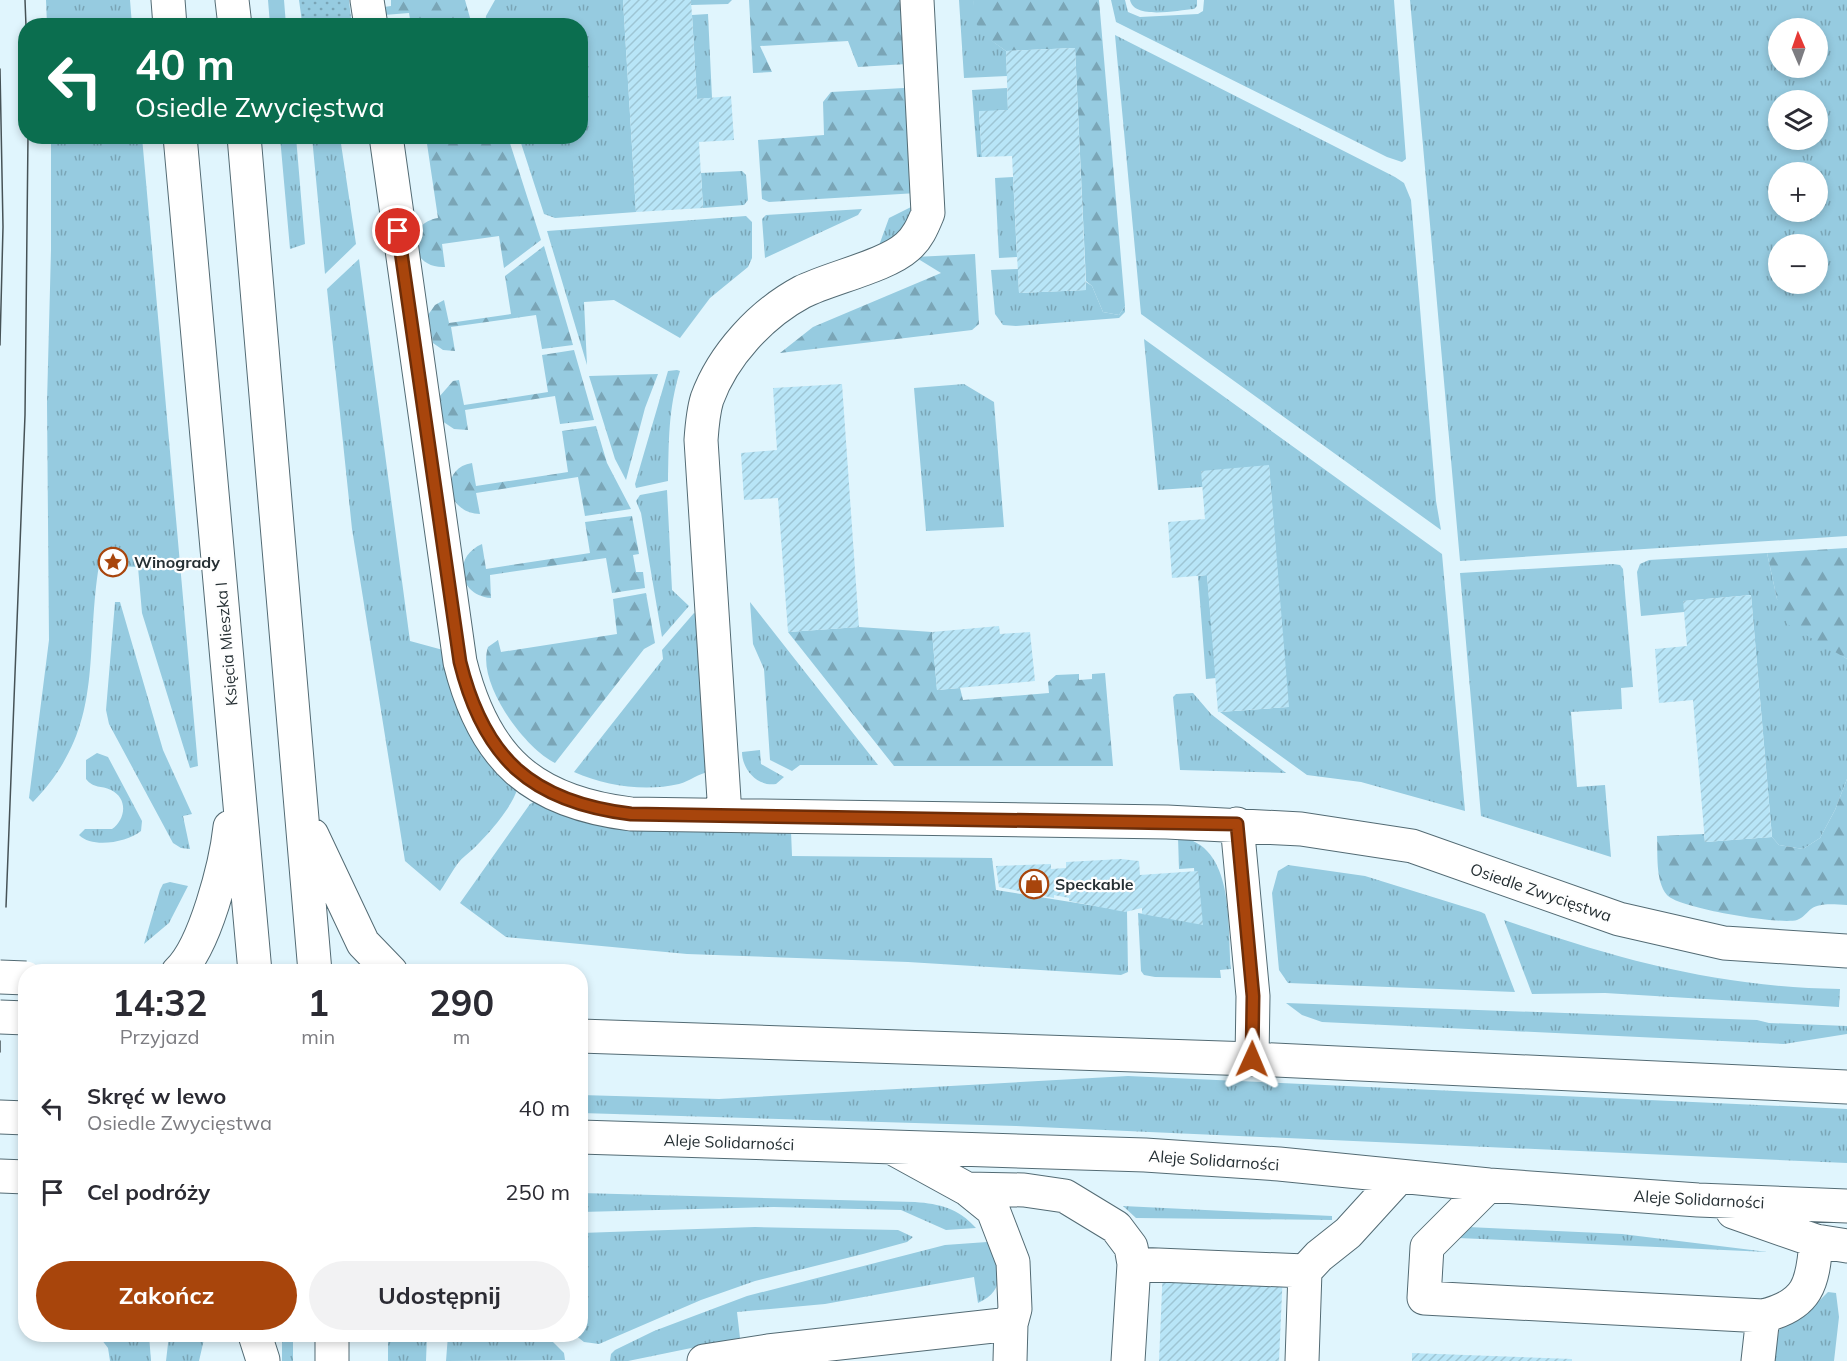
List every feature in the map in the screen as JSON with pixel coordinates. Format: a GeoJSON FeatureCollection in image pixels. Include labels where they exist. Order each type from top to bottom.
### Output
{"type":"FeatureCollection","features":[{"type":"Feature","properties":{"kind":"street"},"geometry":{"type":"LineString","coordinates":[[168,0],[169,18]]}},
{"type":"Feature","properties":{"kind":"street"},"geometry":{"type":"LineString","coordinates":[[232,0],[234,18]]}},
{"type":"Feature","properties":{"kind":"street"},"geometry":{"type":"LineString","coordinates":[[367,0],[369,18]]}},
{"type":"Feature","properties":{"kind":"street"},"geometry":{"type":"LineString","coordinates":[[725,815],[701,440],[706,402],[714,382],[736,347],[769,315],[802,293],[907,248],[921,230],[928,213],[917,0]]}},
{"type":"Feature","properties":{"kind":"street","name":"Księcia Mieszka I"},"geometry":{"type":"LineString","coordinates":[[181,144],[254,964]]}},
{"type":"Feature","properties":{"kind":"street"},"geometry":{"type":"LineString","coordinates":[[245,144],[314,964]]}},
{"type":"Feature","properties":{"kind":"street","name":"Osiedle Zwycięstwa"},"geometry":{"type":"LineString","coordinates":[[387,144],[460,662],[476,715],[491,741],[512,765],[537,786],[570,801],[602,810],[631,814],[1237,824],[1352,835],[1412,846],[1619,918],[1724,943],[1847,951]]}},
{"type":"Feature","properties":{"kind":"street"},"geometry":{"type":"LineString","coordinates":[[183,964],[198,941],[226,861],[237,769]]}},
{"type":"Feature","properties":{"kind":"street"},"geometry":{"type":"LineString","coordinates":[[303,816],[363,943],[383,964]]}},
{"type":"Feature","properties":{"kind":"street"},"geometry":{"type":"LineString","coordinates":[[1237,824],[1253,996],[1252,1059]]}},
{"type":"Feature","properties":{"kind":"street"},"geometry":{"type":"LineString","coordinates":[[0,977],[18,978]]}},
{"type":"Feature","properties":{"kind":"street"},"geometry":{"type":"LineString","coordinates":[[0,1017],[18,1018]]}},
{"type":"Feature","properties":{"kind":"street"},"geometry":{"type":"LineString","coordinates":[[588,1036],[1252,1059],[1847,1087]]}},
{"type":"Feature","properties":{"kind":"street"},"geometry":{"type":"LineString","coordinates":[[0,1117],[18,1118]]}},
{"type":"Feature","properties":{"kind":"street","name":"Aleje Solidarności"},"geometry":{"type":"LineString","coordinates":[[588,1137],[1145,1155],[1279,1164],[1488,1185],[1698,1200],[1847,1206]]}},
{"type":"Feature","properties":{"kind":"street"},"geometry":{"type":"LineString","coordinates":[[892,1147],[967,1190],[993,1210],[1004,1233],[1013,1262],[1016,1289],[1011,1324],[1010,1361]]}},
{"type":"Feature","properties":{"kind":"street"},"geometry":{"type":"LineString","coordinates":[[0,1176],[18,1177]]}},
{"type":"Feature","properties":{"kind":"street"},"geometry":{"type":"LineString","coordinates":[[1302,1361],[1305,1271],[1319,1256],[1348,1233],[1399,1177]]}},
{"type":"Feature","properties":{"kind":"street"},"geometry":{"type":"LineString","coordinates":[[1488,1185],[1427,1247],[1424,1298],[1763,1316],[1791,1308],[1804,1293],[1814,1266],[1831,1243],[1698,1200]]}},
{"type":"Feature","properties":{"kind":"street"},"geometry":{"type":"LineString","coordinates":[[967,1190],[1024,1190],[1065,1197],[1116,1227],[1131,1246],[1134,1264],[1128,1361]]}},
{"type":"Feature","properties":{"kind":"street"},"geometry":{"type":"LineString","coordinates":[[1134,1264],[1305,1271]]}},
{"type":"Feature","properties":{"kind":"street"},"geometry":{"type":"LineString","coordinates":[[1758,1361],[1763,1316]]}},
{"type":"Feature","properties":{"kind":"street"},"geometry":{"type":"LineString","coordinates":[[704,1361],[1011,1324]]}},
{"type":"Feature","properties":{"kind":"green space"},"geometry":{"type":"Polygon","coordinates":[[[46,0],[130,0],[131,18],[47,18],[46,0]]]}},
{"type":"Feature","properties":{"kind":"green space"},"geometry":{"type":"Polygon","coordinates":[[[268,0],[284,0],[285,18],[269,18],[268,0]]]}},
{"type":"Feature","properties":{"kind":"green space"},"geometry":{"type":"Polygon","coordinates":[[[299,0],[349,0],[351,18],[301,18],[299,0]]]}},
{"type":"Feature","properties":{"kind":"green space"},"geometry":{"type":"Polygon","coordinates":[[[391,0],[465,0],[470,18],[410,18],[409,13],[384,15],[384,7],[391,6],[391,0]]]}},
{"type":"Feature","properties":{"kind":"green space"},"geometry":{"type":"Polygon","coordinates":[[[495,0],[623,0],[636,212],[555,218],[544,214],[521,144],[588,144],[588,18],[486,18],[495,0]]]}},
{"type":"Feature","properties":{"kind":"green space"},"geometry":{"type":"Polygon","coordinates":[[[691,0],[732,0],[728,4],[691,5],[691,0]]]}},
{"type":"Feature","properties":{"kind":"green space"},"geometry":{"type":"Polygon","coordinates":[[[749,0],[907,0],[907,64],[858,67],[848,41],[760,46],[772,72],[753,73],[749,0]]]}},
{"type":"Feature","properties":{"kind":"green space"},"geometry":{"type":"Polygon","coordinates":[[[959,0],[974,0],[975,18],[981,30],[1006,51],[1007,76],[964,78],[959,0]]]}},
{"type":"Feature","properties":{"kind":"green space"},"geometry":{"type":"Polygon","coordinates":[[[974,0],[1099,0],[1125,306],[1119,315],[1103,312],[1092,286],[1086,281],[1075,48],[1006,51],[983,35],[973,18],[974,0]]]}},
{"type":"Feature","properties":{"kind":"green space"},"geometry":{"type":"Polygon","coordinates":[[[1111,0],[1125,0],[1128,12],[1140,17],[1198,14],[1203,11],[1204,0],[1394,0],[1406,159],[1402,162],[1387,157],[1116,22],[1111,0]]]}},
{"type":"Feature","properties":{"kind":"green space"},"geometry":{"type":"Polygon","coordinates":[[[1130,0],[1197,0],[1197,6],[1194,9],[1148,12],[1133,6],[1130,0]]]}},
{"type":"Feature","properties":{"kind":"green space"},"geometry":{"type":"Polygon","coordinates":[[[1410,0],[1847,0],[1847,536],[1460,561],[1410,0]]]}},
{"type":"Feature","properties":{"kind":"green space"},"geometry":{"type":"Polygon","coordinates":[[[708,14],[712,98],[697,99],[692,15],[708,14]]]}},
{"type":"Feature","properties":{"kind":"green space"},"geometry":{"type":"Polygon","coordinates":[[[1115,35],[1404,183],[1411,200],[1436,501],[1441,530],[1141,314],[1115,35]]]}},
{"type":"Feature","properties":{"kind":"green space"},"geometry":{"type":"Polygon","coordinates":[[[904,88],[907,90],[917,193],[769,202],[762,199],[758,140],[824,135],[823,102],[831,92],[904,88]]]}},
{"type":"Feature","properties":{"kind":"green space"},"geometry":{"type":"Polygon","coordinates":[[[1007,88],[1008,110],[979,112],[982,157],[977,157],[972,90],[1007,88]]]}},
{"type":"Feature","properties":{"kind":"green space"},"geometry":{"type":"Polygon","coordinates":[[[51,144],[143,144],[198,766],[190,768],[142,613],[138,567],[99,565],[88,690],[82,718],[72,746],[56,774],[33,802],[29,798],[49,640],[47,403],[51,144]]]}},
{"type":"Feature","properties":{"kind":"green space"},"geometry":{"type":"Polygon","coordinates":[[[281,144],[297,144],[305,244],[290,249],[281,144]]]}},
{"type":"Feature","properties":{"kind":"green space"},"geometry":{"type":"Polygon","coordinates":[[[313,144],[341,144],[356,244],[325,274],[313,144]]]}},
{"type":"Feature","properties":{"kind":"green space"},"geometry":{"type":"Polygon","coordinates":[[[427,144],[510,144],[541,240],[504,268],[499,236],[442,244],[445,267],[433,266],[418,254],[415,245],[420,228],[427,222],[438,218],[427,144]]]}},
{"type":"Feature","properties":{"kind":"green space"},"geometry":{"type":"Polygon","coordinates":[[[742,171],[746,175],[748,200],[744,205],[703,208],[701,173],[742,171]]]}},
{"type":"Feature","properties":{"kind":"green space"},"geometry":{"type":"Polygon","coordinates":[[[1013,177],[1017,257],[999,258],[995,178],[1013,177]]]}},
{"type":"Feature","properties":{"kind":"green space"},"geometry":{"type":"Polygon","coordinates":[[[915,205],[904,228],[877,251],[889,218],[915,205]]]}},
{"type":"Feature","properties":{"kind":"green space"},"geometry":{"type":"Polygon","coordinates":[[[862,209],[858,215],[765,258],[762,219],[766,215],[862,209]]]}},
{"type":"Feature","properties":{"kind":"green space"},"geometry":{"type":"Polygon","coordinates":[[[746,216],[752,222],[752,258],[748,267],[710,298],[680,338],[614,300],[584,302],[587,365],[547,231],[746,216]]]}},
{"type":"Feature","properties":{"kind":"green space"},"geometry":{"type":"Polygon","coordinates":[[[544,246],[573,345],[542,349],[536,315],[451,327],[455,351],[443,350],[433,343],[428,315],[435,305],[444,300],[449,323],[511,314],[505,276],[544,246]]]}},
{"type":"Feature","properties":{"kind":"green space"},"geometry":{"type":"Polygon","coordinates":[[[975,254],[979,324],[972,330],[780,353],[813,327],[941,273],[915,257],[975,254]]]}},
{"type":"Feature","properties":{"kind":"green space"},"geometry":{"type":"Polygon","coordinates":[[[359,259],[410,641],[443,650],[517,790],[502,817],[458,863],[440,891],[405,861],[352,529],[327,289],[359,259]]]}},
{"type":"Feature","properties":{"kind":"green space"},"geometry":{"type":"Polygon","coordinates":[[[1018,269],[1019,293],[1086,290],[1086,282],[1092,286],[1103,312],[1119,315],[1125,306],[1125,312],[1119,318],[1003,325],[995,314],[991,270],[1018,269]]]}},
{"type":"Feature","properties":{"kind":"green space"},"geometry":{"type":"Polygon","coordinates":[[[1144,339],[1442,554],[1465,811],[1361,782],[1307,775],[1220,712],[1288,707],[1269,466],[1202,487],[1158,490],[1144,339]]]}},
{"type":"Feature","properties":{"kind":"green space"},"geometry":{"type":"Polygon","coordinates":[[[574,350],[594,420],[560,424],[555,396],[465,410],[468,430],[454,429],[442,421],[439,397],[453,381],[459,380],[464,405],[548,392],[542,355],[574,350]]]}},
{"type":"Feature","properties":{"kind":"green space"},"geometry":{"type":"Polygon","coordinates":[[[668,371],[680,371],[671,412],[668,481],[636,488],[635,484],[668,371]]]}},
{"type":"Feature","properties":{"kind":"green space"},"geometry":{"type":"Polygon","coordinates":[[[658,374],[645,408],[626,480],[615,459],[589,376],[658,374]]]}},
{"type":"Feature","properties":{"kind":"green space"},"geometry":{"type":"Polygon","coordinates":[[[964,384],[994,402],[1004,527],[926,531],[914,388],[964,384]]]}},
{"type":"Feature","properties":{"kind":"green space"},"geometry":{"type":"Polygon","coordinates":[[[596,426],[607,463],[631,509],[585,516],[578,477],[476,493],[480,514],[468,512],[453,499],[450,490],[454,473],[461,467],[472,463],[476,486],[568,472],[562,431],[596,426]]]}},
{"type":"Feature","properties":{"kind":"green space"},"geometry":{"type":"Polygon","coordinates":[[[667,490],[672,590],[689,606],[662,637],[641,513],[636,501],[640,495],[667,490]]]}},
{"type":"Feature","properties":{"kind":"green space"},"geometry":{"type":"Polygon","coordinates":[[[632,516],[639,554],[633,555],[636,572],[643,572],[645,588],[612,593],[606,558],[490,575],[491,598],[471,590],[466,583],[463,566],[466,558],[472,550],[482,544],[486,569],[590,553],[585,522],[632,516]]]}},
{"type":"Feature","properties":{"kind":"green space"},"geometry":{"type":"Polygon","coordinates":[[[1847,548],[1847,659],[1787,624],[1777,599],[1767,553],[1847,548]]]}},
{"type":"Feature","properties":{"kind":"green space"},"geometry":{"type":"Polygon","coordinates":[[[1767,553],[1777,599],[1819,641],[1847,659],[1847,779],[1835,810],[1820,838],[1803,849],[1779,845],[1772,837],[1751,595],[1684,601],[1684,612],[1641,616],[1637,572],[1640,564],[1649,560],[1767,553]]]}},
{"type":"Feature","properties":{"kind":"green space"},"geometry":{"type":"Polygon","coordinates":[[[1620,565],[1623,569],[1633,687],[1621,688],[1622,709],[1571,712],[1577,787],[1605,785],[1611,857],[1481,816],[1460,573],[1620,565]]]}},
{"type":"Feature","properties":{"kind":"green space"},"geometry":{"type":"Polygon","coordinates":[[[1207,575],[1216,678],[1206,679],[1198,576],[1207,575]]]}},
{"type":"Feature","properties":{"kind":"green space"},"geometry":{"type":"Polygon","coordinates":[[[646,593],[655,643],[644,649],[555,763],[530,743],[505,713],[489,678],[486,661],[488,647],[498,640],[501,652],[617,634],[613,599],[646,593]]]}},
{"type":"Feature","properties":{"kind":"green space"},"geometry":{"type":"Polygon","coordinates":[[[115,602],[120,602],[163,750],[192,814],[183,816],[190,849],[181,848],[173,843],[109,724],[106,710],[115,602]]]}},
{"type":"Feature","properties":{"kind":"green space"},"geometry":{"type":"Polygon","coordinates":[[[750,602],[878,765],[800,765],[792,771],[770,760],[764,669],[753,644],[750,602]]]}},
{"type":"Feature","properties":{"kind":"green space"},"geometry":{"type":"Polygon","coordinates":[[[694,613],[700,617],[709,772],[679,784],[639,787],[599,781],[574,772],[663,659],[662,650],[694,613]]]}},
{"type":"Feature","properties":{"kind":"green space"},"geometry":{"type":"Polygon","coordinates":[[[859,627],[932,632],[937,690],[960,688],[963,700],[1049,693],[1048,682],[1056,675],[1079,674],[1079,680],[1092,679],[1092,674],[1105,673],[1113,766],[894,766],[788,632],[859,627]]]}},
{"type":"Feature","properties":{"kind":"green space"},"geometry":{"type":"Polygon","coordinates":[[[1193,693],[1211,714],[1286,773],[1180,770],[1173,697],[1176,694],[1193,693]]]}},
{"type":"Feature","properties":{"kind":"green space"},"geometry":{"type":"Polygon","coordinates":[[[760,750],[761,764],[784,777],[776,784],[757,780],[745,765],[742,752],[760,750]]]}},
{"type":"Feature","properties":{"kind":"green space"},"geometry":{"type":"Polygon","coordinates":[[[97,753],[108,757],[142,821],[141,831],[119,841],[93,842],[79,835],[85,829],[112,829],[122,815],[123,804],[117,794],[92,784],[86,779],[86,760],[97,753]]]}},
{"type":"Feature","properties":{"kind":"green space"},"geometry":{"type":"Polygon","coordinates":[[[1847,779],[1847,905],[1820,905],[1797,920],[1771,920],[1689,905],[1675,900],[1663,889],[1658,867],[1657,836],[1704,834],[1705,842],[1772,837],[1779,845],[1803,849],[1820,838],[1835,810],[1847,779]]]}},
{"type":"Feature","properties":{"kind":"green space"},"geometry":{"type":"Polygon","coordinates":[[[536,801],[791,831],[792,856],[992,858],[996,890],[1127,911],[1128,972],[1121,975],[908,962],[687,954],[506,937],[460,903],[530,804],[536,801]]]}},
{"type":"Feature","properties":{"kind":"green space"},"geometry":{"type":"Polygon","coordinates":[[[1178,837],[1197,843],[1210,855],[1219,871],[1225,890],[1231,969],[1220,970],[1221,978],[1155,977],[1144,975],[1141,971],[1138,913],[1198,923],[1194,868],[1179,869],[1178,837]]]}},
{"type":"Feature","properties":{"kind":"green space"},"geometry":{"type":"Polygon","coordinates":[[[1288,865],[1365,876],[1485,914],[1515,992],[1288,983],[1279,970],[1272,893],[1278,871],[1288,865]]]}},
{"type":"Feature","properties":{"kind":"green space"},"geometry":{"type":"Polygon","coordinates":[[[170,882],[188,886],[169,923],[144,944],[160,890],[163,884],[170,882]]]}},
{"type":"Feature","properties":{"kind":"green space"},"geometry":{"type":"Polygon","coordinates":[[[1504,920],[1588,947],[1669,969],[1752,983],[1840,989],[1839,1007],[1605,993],[1532,994],[1504,920]]]}},
{"type":"Feature","properties":{"kind":"green space"},"geometry":{"type":"Polygon","coordinates":[[[1286,1003],[1757,1020],[1769,1023],[1847,1026],[1847,1034],[1784,1044],[1322,1022],[1302,1015],[1286,1003]]]}},
{"type":"Feature","properties":{"kind":"green space"},"geometry":{"type":"Polygon","coordinates":[[[1128,1076],[1847,1109],[1847,1163],[1016,1126],[588,1113],[588,1095],[719,1099],[1128,1076]]]}},
{"type":"Feature","properties":{"kind":"green space"},"geometry":{"type":"Polygon","coordinates":[[[588,1193],[915,1202],[948,1208],[976,1228],[946,1230],[901,1210],[774,1207],[588,1212],[588,1193]]]}},
{"type":"Feature","properties":{"kind":"green space"},"geometry":{"type":"Polygon","coordinates":[[[1123,1206],[1332,1216],[1332,1220],[1136,1218],[1123,1206]]]}},
{"type":"Feature","properties":{"kind":"green space"},"geometry":{"type":"Polygon","coordinates":[[[755,1227],[898,1230],[913,1237],[907,1242],[755,1281],[701,1300],[599,1344],[584,1342],[588,1342],[588,1233],[755,1227]]]}},
{"type":"Feature","properties":{"kind":"green space"},"geometry":{"type":"Polygon","coordinates":[[[1468,1227],[1622,1234],[1768,1252],[1458,1238],[1468,1227]]]}},
{"type":"Feature","properties":{"kind":"green space"},"geometry":{"type":"Polygon","coordinates":[[[987,1242],[995,1260],[997,1284],[988,1297],[978,1303],[974,1277],[825,1304],[737,1312],[740,1338],[628,1361],[610,1361],[611,1354],[615,1350],[654,1331],[747,1296],[945,1245],[987,1242]]]}},
{"type":"Feature","properties":{"kind":"green space"},"geometry":{"type":"Polygon","coordinates":[[[1828,1292],[1836,1293],[1839,1317],[1834,1361],[1774,1361],[1779,1330],[1803,1317],[1828,1292]]]}},
{"type":"Feature","properties":{"kind":"green space"},"geometry":{"type":"Polygon","coordinates":[[[103,1342],[150,1342],[151,1361],[110,1361],[108,1348],[103,1342]]]}},
{"type":"Feature","properties":{"kind":"green space"},"geometry":{"type":"Polygon","coordinates":[[[168,1342],[203,1342],[199,1361],[166,1361],[168,1342]]]}},
{"type":"Feature","properties":{"kind":"green space"},"geometry":{"type":"Polygon","coordinates":[[[282,1342],[293,1342],[293,1361],[282,1361],[282,1342]]]}},
{"type":"Feature","properties":{"kind":"green space"},"geometry":{"type":"Polygon","coordinates":[[[388,1342],[427,1342],[426,1361],[388,1361],[388,1342]]]}},
{"type":"Feature","properties":{"kind":"green space"},"geometry":{"type":"Polygon","coordinates":[[[447,1342],[553,1342],[564,1353],[565,1360],[446,1361],[447,1342]]]}},
{"type":"Feature","properties":{"kind":"building"},"geometry":{"type":"Polygon","coordinates":[[[623,0],[691,0],[697,99],[731,96],[734,140],[699,142],[703,208],[636,212],[623,0]]]}},
{"type":"Feature","properties":{"kind":"building"},"geometry":{"type":"Polygon","coordinates":[[[1075,48],[1086,290],[1019,293],[1012,156],[982,157],[979,111],[1008,110],[1006,51],[1075,48]]]}},
{"type":"Feature","properties":{"kind":"building"},"geometry":{"type":"Polygon","coordinates":[[[842,384],[859,627],[788,632],[778,498],[744,500],[741,453],[777,450],[773,388],[842,384]]]}},
{"type":"Feature","properties":{"kind":"building"},"geometry":{"type":"Polygon","coordinates":[[[1269,465],[1289,707],[1218,712],[1207,575],[1172,578],[1168,522],[1205,519],[1201,471],[1269,465]]]}},
{"type":"Feature","properties":{"kind":"building"},"geometry":{"type":"Polygon","coordinates":[[[1751,595],[1772,837],[1705,842],[1693,700],[1659,703],[1655,649],[1687,646],[1683,601],[1751,595]]]}},
{"type":"Feature","properties":{"kind":"building"},"geometry":{"type":"Polygon","coordinates":[[[999,626],[1000,634],[1030,632],[1035,681],[937,690],[932,632],[999,626]]]}},
{"type":"Feature","properties":{"kind":"building"},"geometry":{"type":"Polygon","coordinates":[[[1121,859],[1139,861],[1140,875],[1198,871],[1203,925],[1142,914],[1142,908],[1125,912],[1069,901],[1069,898],[1054,895],[1054,898],[999,887],[996,866],[1051,864],[1051,869],[1066,868],[1066,862],[1121,859]]]}},
{"type":"Feature","properties":{"kind":"building"},"geometry":{"type":"Polygon","coordinates":[[[1163,1266],[1283,1271],[1279,1361],[1159,1361],[1163,1266]]]}},
{"type":"Feature","properties":{"kind":"building"},"geometry":{"type":"Polygon","coordinates":[[[1412,1353],[1572,1359],[1572,1361],[1412,1361],[1412,1353]]]}},
{"type":"Feature","properties":{"kind":"tram line"},"geometry":{"type":"LineString","coordinates":[[25,0],[26,18]]}},
{"type":"Feature","properties":{"kind":"tram line"},"geometry":{"type":"LineString","coordinates":[[0,69],[3,227],[0,345]]}},
{"type":"Feature","properties":{"kind":"tram line"},"geometry":{"type":"LineString","coordinates":[[6,907],[25,415],[28,144]]}},
{"type":"Feature","properties":{"kind":"tram line"},"geometry":{"type":"LineString","coordinates":[[0,1041],[0,1052]]}},
{"type":"Feature","properties":{"kind":"place","name":"Winogrady"},"geometry":{"type":"Point","coordinates":[113,562]}},
{"type":"Feature","properties":{"kind":"place","name":"Speckable"},"geometry":{"type":"Point","coordinates":[1034,884]}},
{"type":"Feature","properties":{"kind":"route"},"geometry":{"type":"LineString","coordinates":[[398,231],[460,662],[476,715],[498,750],[512,765],[537,786],[570,801],[602,810],[631,814],[1237,824],[1253,996],[1252,1059]]}}]}
